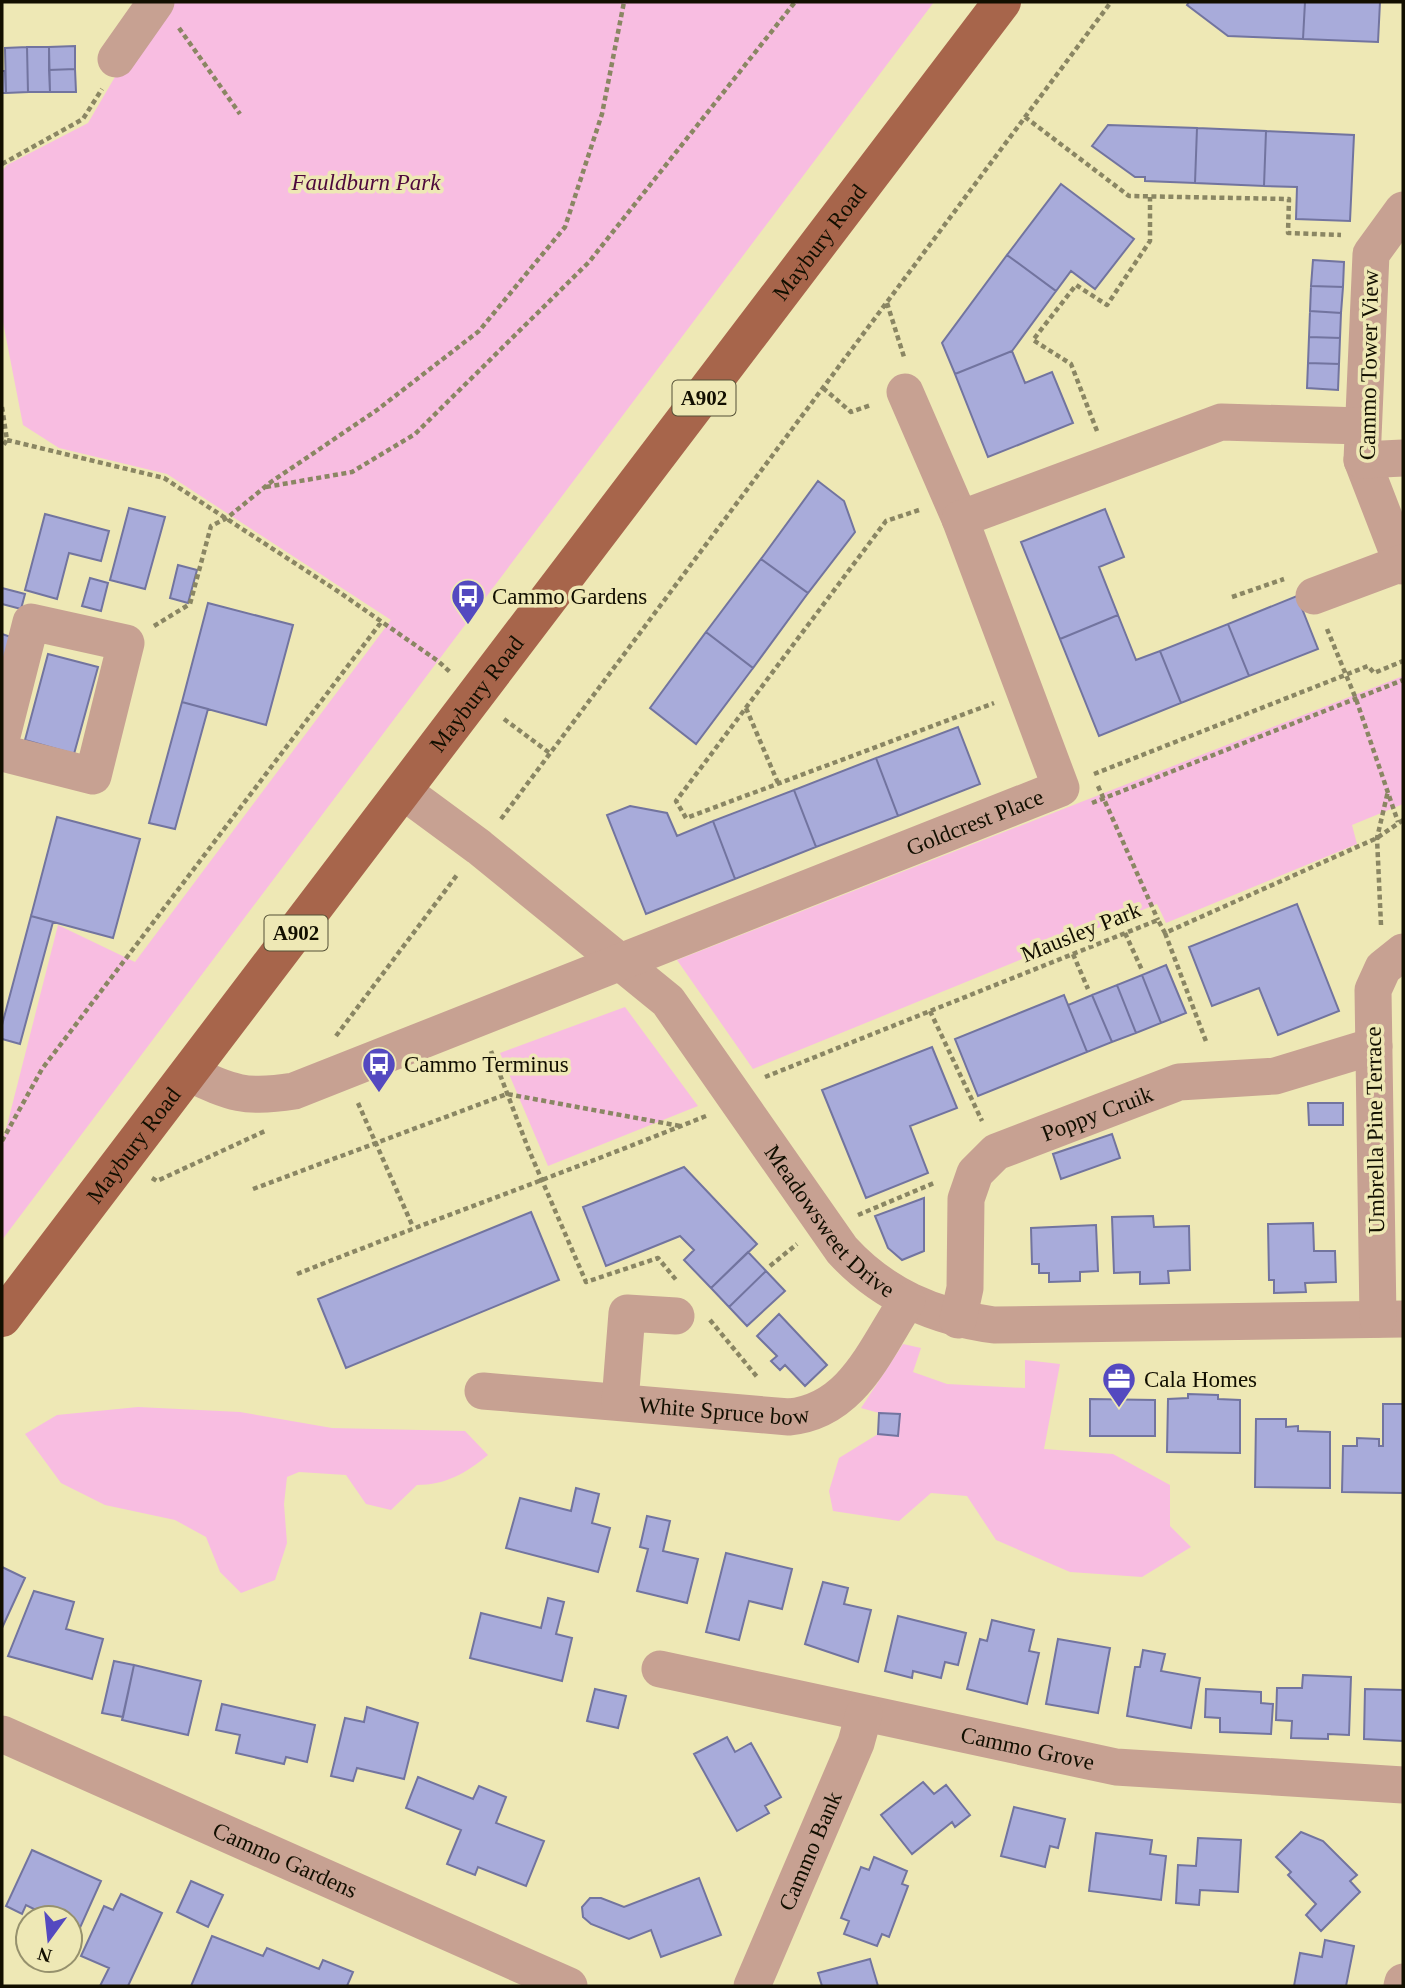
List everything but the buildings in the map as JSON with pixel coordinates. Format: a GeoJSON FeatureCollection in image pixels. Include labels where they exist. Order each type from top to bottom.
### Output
{"type":"FeatureCollection","features":[{"type":"Feature","properties":{"kind":"main road","name":"Maybury Road"},"geometry":{"type":"LineString","coordinates":[[2,1318],[476,698],[1002,2]]}},
{"type":"Feature","properties":{"kind":"street"},"geometry":{"type":"LineString","coordinates":[[116,59],[166,13]]}},
{"type":"Feature","properties":{"kind":"street","name":"Cammo Tower View"},"geometry":{"type":"LineString","coordinates":[[1393,223],[1371,254],[1362,443],[1403,565]]}},
{"type":"Feature","properties":{"kind":"street","name":"Goldcrest Place"},"geometry":{"type":"LineString","coordinates":[[188,1073],[240,1094],[259,1097],[294,1090],[621,964],[1062,788],[955,509],[905,392]]}},
{"type":"Feature","properties":{"kind":"street"},"geometry":{"type":"LineString","coordinates":[[955,509],[1110,464],[1221,422],[1362,443],[1403,457]]}},
{"type":"Feature","properties":{"kind":"street"},"geometry":{"type":"LineString","coordinates":[[1314,596],[1403,565]]}},
{"type":"Feature","properties":{"kind":"street"},"geometry":{"type":"LineString","coordinates":[[2,736],[31,622],[127,643],[93,776],[2,752]]}},
{"type":"Feature","properties":{"kind":"street","name":"Meadowsweet Drive"},"geometry":{"type":"LineString","coordinates":[[403,791],[479,847],[668,1001],[842,1250],[864,1274],[907,1301],[958,1320],[1031,1326],[1391,1319]]}},
{"type":"Feature","properties":{"kind":"street","name":"Umbrella Pine Terrace"},"geometry":{"type":"LineString","coordinates":[[1391,1319],[1373,990],[1393,960]]}},
{"type":"Feature","properties":{"kind":"street","name":"Poppy Cruik"},"geometry":{"type":"LineString","coordinates":[[986,1163],[1179,1082],[1275,1076],[1374,1046]]}},
{"type":"Feature","properties":{"kind":"street"},"geometry":{"type":"LineString","coordinates":[[958,1320],[965,1288],[966,1199],[986,1163]]}},
{"type":"Feature","properties":{"kind":"street","name":"White Spruce bow"},"geometry":{"type":"LineString","coordinates":[[483,1391],[789,1417],[809,1415],[829,1407],[847,1393],[907,1301]]}},
{"type":"Feature","properties":{"kind":"street"},"geometry":{"type":"LineString","coordinates":[[620,1402],[627,1313],[688,1312]]}},
{"type":"Feature","properties":{"kind":"street","name":"Cammo Grove"},"geometry":{"type":"LineString","coordinates":[[660,1669],[1116,1767],[1403,1785]]}},
{"type":"Feature","properties":{"kind":"street","name":"Cammo Bank"},"geometry":{"type":"LineString","coordinates":[[752,1986],[856,1744],[863,1714]]}},
{"type":"Feature","properties":{"kind":"street","name":"Cammo Gardens"},"geometry":{"type":"LineString","coordinates":[[2,1734],[569,1986]]}},
{"type":"Feature","properties":{"kind":"path"},"geometry":{"type":"LineString","coordinates":[[127,643],[190,604],[211,526],[227,518],[265,487],[377,410],[479,331],[565,227],[602,114],[624,2]]}},
{"type":"Feature","properties":{"kind":"path"},"geometry":{"type":"LineString","coordinates":[[265,487],[352,471],[415,434],[589,262],[795,2]]}},
{"type":"Feature","properties":{"kind":"path"},"geometry":{"type":"LineString","coordinates":[[328,1046],[551,754],[1111,2]]}},
{"type":"Feature","properties":{"kind":"path"},"geometry":{"type":"LineString","coordinates":[[166,13],[240,114]]}},
{"type":"Feature","properties":{"kind":"path"},"geometry":{"type":"LineString","coordinates":[[2,164],[82,119],[99,95],[116,59]]}},
{"type":"Feature","properties":{"kind":"path"},"geometry":{"type":"LineString","coordinates":[[1025,117],[1129,197],[1289,199],[1288,233],[1393,223]]}},
{"type":"Feature","properties":{"kind":"path"},"geometry":{"type":"LineString","coordinates":[[1110,464],[1071,364],[1033,340],[1076,285],[1107,305],[1150,242],[1150,197]]}},
{"type":"Feature","properties":{"kind":"path"},"geometry":{"type":"LineString","coordinates":[[2,407],[8,440]]}},
{"type":"Feature","properties":{"kind":"path"},"geometry":{"type":"LineString","coordinates":[[8,440],[164,478],[382,621],[438,661],[476,698],[551,754]]}},
{"type":"Feature","properties":{"kind":"path"},"geometry":{"type":"LineString","coordinates":[[2,447],[8,440]]}},
{"type":"Feature","properties":{"kind":"path"},"geometry":{"type":"LineString","coordinates":[[955,509],[886,521],[676,801],[686,818],[1024,692]]}},
{"type":"Feature","properties":{"kind":"path"},"geometry":{"type":"LineString","coordinates":[[2,1141],[42,1069],[382,621]]}},
{"type":"Feature","properties":{"kind":"path"},"geometry":{"type":"LineString","coordinates":[[1062,788],[1368,666],[1374,673],[1403,661]]}},
{"type":"Feature","properties":{"kind":"path"},"geometry":{"type":"LineString","coordinates":[[1346,675],[1401,821]]}},
{"type":"Feature","properties":{"kind":"path"},"geometry":{"type":"LineString","coordinates":[[746,708],[778,783]]}},
{"type":"Feature","properties":{"kind":"path"},"geometry":{"type":"LineString","coordinates":[[1388,790],[1377,838],[1393,960]]}},
{"type":"Feature","properties":{"kind":"path"},"geometry":{"type":"LineString","coordinates":[[1102,798],[1158,920]]}},
{"type":"Feature","properties":{"kind":"path","name":"Mausley Park"},"geometry":{"type":"LineString","coordinates":[[758,1080],[1158,920],[1164,933],[1377,838],[1401,821]]}},
{"type":"Feature","properties":{"kind":"path"},"geometry":{"type":"LineString","coordinates":[[1125,933],[1142,970]]}},
{"type":"Feature","properties":{"kind":"path"},"geometry":{"type":"LineString","coordinates":[[1164,933],[1221,1080]]}},
{"type":"Feature","properties":{"kind":"path"},"geometry":{"type":"LineString","coordinates":[[1073,954],[1088,989]]}},
{"type":"Feature","properties":{"kind":"path"},"geometry":{"type":"LineString","coordinates":[[868,1210],[986,1163],[930,1011]]}},
{"type":"Feature","properties":{"kind":"path"},"geometry":{"type":"LineString","coordinates":[[488,1043],[586,1282],[658,1258],[688,1312],[789,1417]]}},
{"type":"Feature","properties":{"kind":"path"},"geometry":{"type":"LineString","coordinates":[[253,1189],[507,1094],[680,1126]]}},
{"type":"Feature","properties":{"kind":"path"},"geometry":{"type":"LineString","coordinates":[[297,1274],[413,1227],[543,1182],[710,1114]]}},
{"type":"Feature","properties":{"kind":"path"},"geometry":{"type":"LineString","coordinates":[[364,1115],[413,1227]]}},
{"type":"Feature","properties":{"kind":"path"},"geometry":{"type":"LineString","coordinates":[[771,1266],[797,1244]]}},
{"type":"Feature","properties":{"kind":"green space","name":"Fauldburn Park"},"geometry":{"type":"Polygon","coordinates":[[[171,2],[934,2],[2,1240],[2,1145],[58,925],[135,962],[391,620],[167,474],[59,448],[23,425],[2,317],[2,171],[7,165],[88,123],[126,58],[171,2]]]}},
{"type":"Feature","properties":{"kind":"green space"},"geometry":{"type":"Polygon","coordinates":[[[1403,676],[1403,804],[1352,825],[1357,844],[1166,923],[1157,904],[753,1069],[677,960],[1403,676]]]}},
{"type":"Feature","properties":{"kind":"green space"},"geometry":{"type":"Polygon","coordinates":[[[625,1007],[698,1106],[548,1166],[500,1053],[625,1007]]]}},
{"type":"Feature","properties":{"kind":"green space"},"geometry":{"type":"Polygon","coordinates":[[[903,1344],[921,1348],[913,1372],[947,1384],[1025,1388],[1025,1360],[1060,1364],[1044,1449],[1113,1454],[1170,1485],[1170,1526],[1191,1547],[1142,1577],[1070,1572],[996,1540],[967,1496],[931,1493],[899,1521],[833,1511],[829,1491],[839,1458],[878,1434],[879,1413],[861,1408],[903,1344]]]}},
{"type":"Feature","properties":{"kind":"green space"},"geometry":{"type":"Polygon","coordinates":[[[138,1407],[240,1412],[332,1428],[465,1431],[488,1455],[455,1477],[437,1483],[417,1485],[391,1510],[366,1504],[346,1475],[299,1472],[287,1477],[284,1504],[287,1543],[275,1580],[241,1593],[220,1572],[206,1537],[175,1520],[105,1505],[61,1483],[25,1434],[57,1415],[138,1407]]]}},
{"type":"Feature","properties":{"kind":"place","name":"Cammo Gardens"},"geometry":{"type":"Point","coordinates":[468,626]}},
{"type":"Feature","properties":{"kind":"place","name":"Cammo Terminus"},"geometry":{"type":"Point","coordinates":[379,1094]}},
{"type":"Feature","properties":{"kind":"place","name":"Cala Homes"},"geometry":{"type":"Point","coordinates":[1119,1409]}}]}
